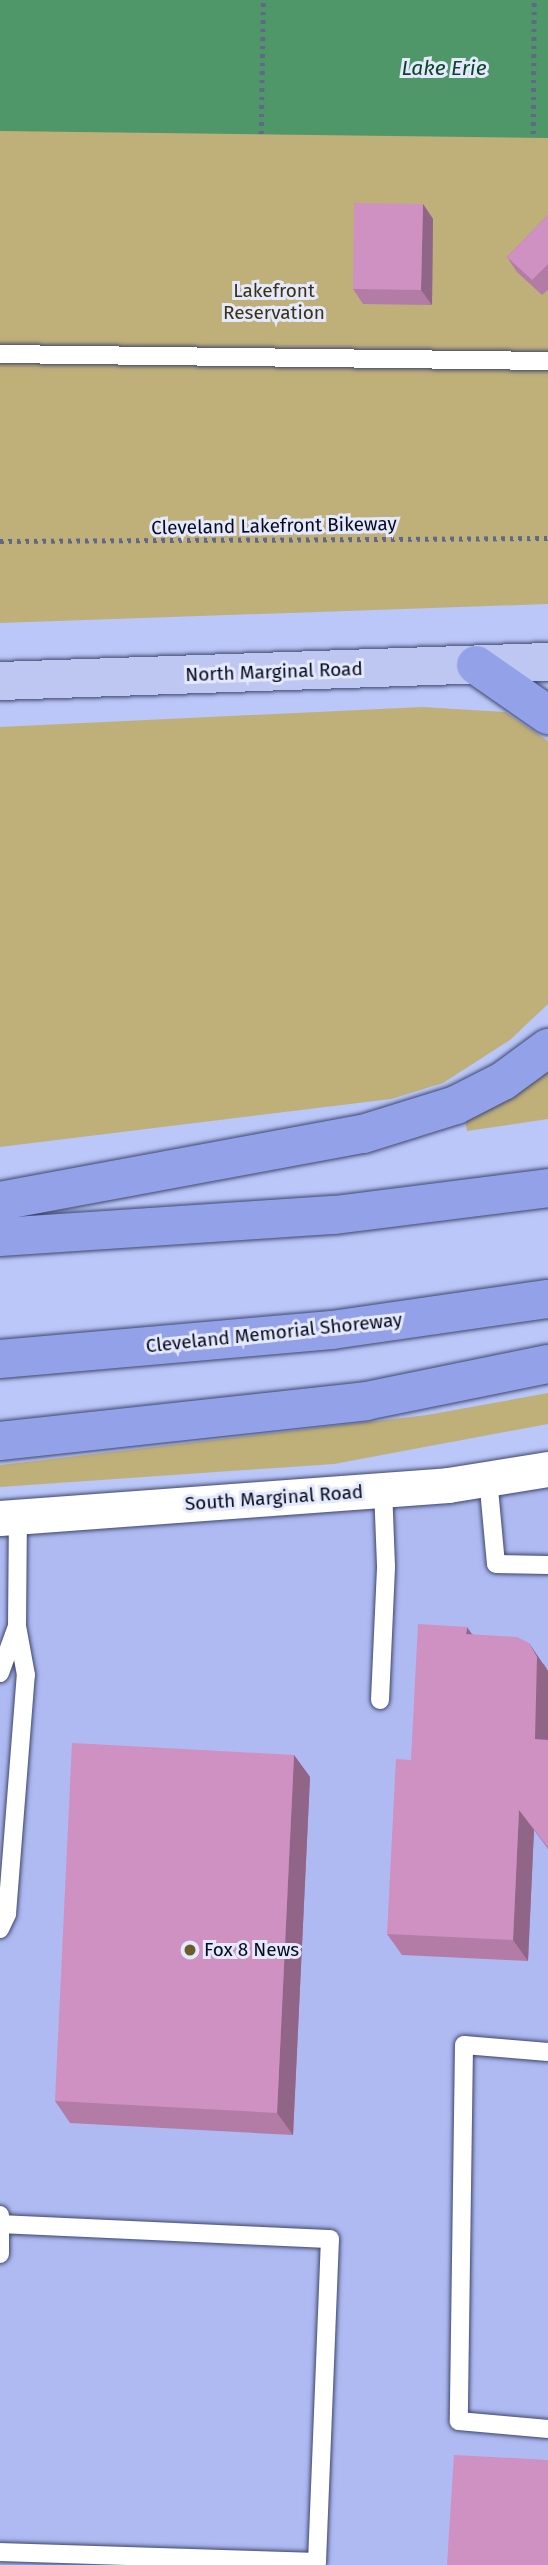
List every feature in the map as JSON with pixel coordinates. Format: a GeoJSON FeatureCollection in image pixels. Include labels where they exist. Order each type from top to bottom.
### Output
{"type":"FeatureCollection","features":[{"type":"Feature","properties":{"kind":"highway"},"geometry":{"type":"LineString","coordinates":[[476,665],[548,715]]}},
{"type":"Feature","properties":{"kind":"highway"},"geometry":{"type":"LineString","coordinates":[[0,1201],[363,1134],[456,1105],[503,1081],[548,1048]]}},
{"type":"Feature","properties":{"kind":"highway"},"geometry":{"type":"LineString","coordinates":[[0,1237],[335,1215],[548,1188]]}},
{"type":"Feature","properties":{"kind":"highway","name":"Cleveland Memorial Shoreway"},"geometry":{"type":"LineString","coordinates":[[0,1359],[332,1331],[548,1299]]}},
{"type":"Feature","properties":{"kind":"highway"},"geometry":{"type":"LineString","coordinates":[[0,1441],[366,1401],[548,1364]]}},
{"type":"Feature","properties":{"kind":"main road","name":"North Marginal Road"},"geometry":{"type":"LineString","coordinates":[[0,681],[548,662]]}},
{"type":"Feature","properties":{"kind":"street","name":"South Marginal Road"},"geometry":{"type":"LineString","coordinates":[[9,1518],[383,1489],[548,1469]]}},
{"type":"Feature","properties":{"kind":"lane"},"geometry":{"type":"LineString","coordinates":[[0,354],[548,361]]}},
{"type":"Feature","properties":{"kind":"lane"},"geometry":{"type":"LineString","coordinates":[[488,1478],[496,1564],[548,1564]]}},
{"type":"Feature","properties":{"kind":"lane"},"geometry":{"type":"LineString","coordinates":[[380,1700],[386,1566],[383,1489]]}},
{"type":"Feature","properties":{"kind":"lane"},"geometry":{"type":"LineString","coordinates":[[0,1929],[7,1914],[26,1675],[17,1626],[9,1518]]}},
{"type":"Feature","properties":{"kind":"lane"},"geometry":{"type":"LineString","coordinates":[[0,1673],[17,1626]]}},
{"type":"Feature","properties":{"kind":"lane"},"geometry":{"type":"LineString","coordinates":[[548,2052],[464,2045],[459,2421],[548,2429]]}},
{"type":"Feature","properties":{"kind":"lane"},"geometry":{"type":"LineString","coordinates":[[0,2254],[1,2220],[330,2239],[317,2562],[0,2552]]}},
{"type":"Feature","properties":{"kind":"path"},"geometry":{"type":"LineString","coordinates":[[261,134],[262,0]]}},
{"type":"Feature","properties":{"kind":"path"},"geometry":{"type":"LineString","coordinates":[[533,134],[534,0]]}},
{"type":"Feature","properties":{"kind":"path","name":"Cleveland Lakefront Bikeway"},"geometry":{"type":"LineString","coordinates":[[0,541],[548,538]]}},
{"type":"Feature","properties":{"kind":"shaded area"},"geometry":{"type":"Polygon","coordinates":[[[548,1469],[548,2565],[0,2565],[0,1518],[548,1469]]]}},
{"type":"Feature","properties":{"kind":"green space","name":"Lakefront Reservation"},"geometry":{"type":"Polygon","coordinates":[[[0,0],[548,0],[548,604],[0,623],[0,0]]]}},
{"type":"Feature","properties":{"kind":"green space"},"geometry":{"type":"Polygon","coordinates":[[[422,707],[505,712],[548,741],[548,1004],[510,1040],[443,1083],[391,1099],[0,1147],[0,727],[422,707]]]}},
{"type":"Feature","properties":{"kind":"green space"},"geometry":{"type":"Polygon","coordinates":[[[548,1070],[548,1119],[467,1131],[465,1119],[548,1070]]]}},
{"type":"Feature","properties":{"kind":"green space"},"geometry":{"type":"Polygon","coordinates":[[[548,1393],[548,1424],[334,1464],[0,1487],[0,1465],[427,1415],[548,1393]]]}},
{"type":"Feature","properties":{"kind":"water","name":"Lake Erie"},"geometry":{"type":"Polygon","coordinates":[[[0,0],[548,0],[548,138],[0,131],[0,0]]]}},
{"type":"Feature","properties":{"kind":"building"},"geometry":{"type":"Polygon","coordinates":[[[354,203],[423,204],[421,290],[353,289],[354,203]]]}},
{"type":"Feature","properties":{"kind":"building"},"geometry":{"type":"Polygon","coordinates":[[[548,215],[548,264],[532,280],[507,257],[548,215]]]}},
{"type":"Feature","properties":{"kind":"building"},"geometry":{"type":"Polygon","coordinates":[[[418,1624],[467,1627],[466,1634],[517,1637],[529,1643],[537,1657],[535,1739],[548,1740],[548,1847],[519,1810],[513,1940],[387,1934],[396,1759],[411,1760],[418,1624]]]}},
{"type":"Feature","properties":{"kind":"building","name":"Fox 8 News"},"geometry":{"type":"Polygon","coordinates":[[[72,1743],[294,1755],[277,2113],[55,2101],[72,1743]]]}},
{"type":"Feature","properties":{"kind":"building"},"geometry":{"type":"Polygon","coordinates":[[[454,2455],[548,2460],[548,2565],[447,2565],[454,2455]]]}},
{"type":"Feature","properties":{"kind":"place","name":"Fox 8 News"},"geometry":{"type":"Point","coordinates":[190,1950]}}]}
